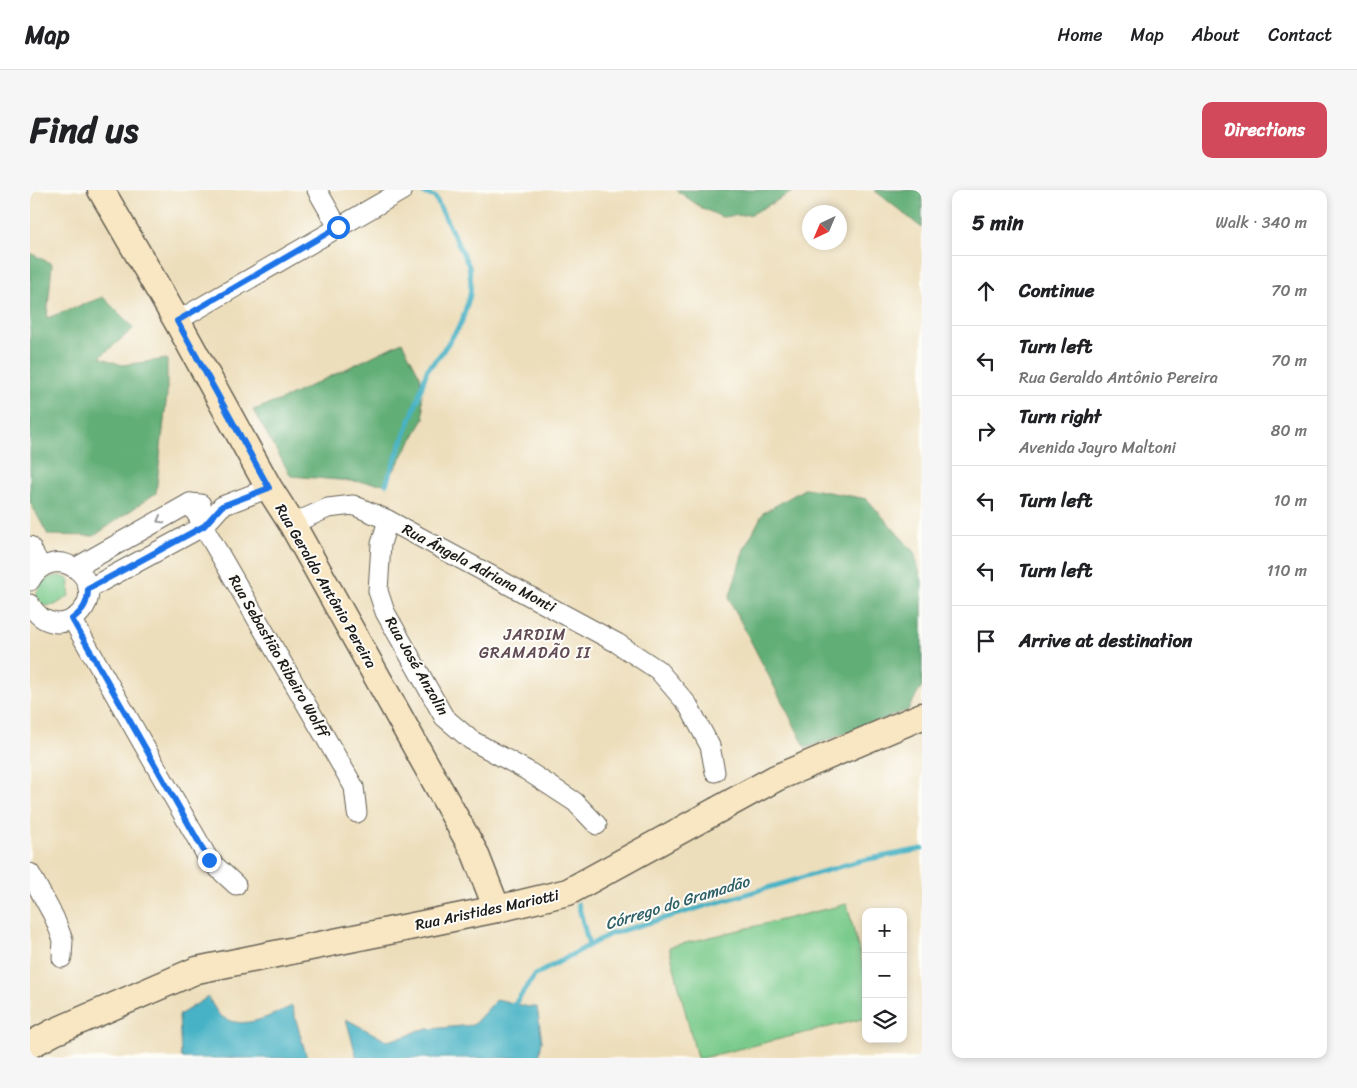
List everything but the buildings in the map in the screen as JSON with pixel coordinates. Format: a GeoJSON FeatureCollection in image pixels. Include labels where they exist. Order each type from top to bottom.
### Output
{"type":"FeatureCollection","features":[{"type":"Feature","properties":{"kind":"street","name":"Rua Geraldo Antônio Pereira"},"geometry":{"type":"LineString","coordinates":[[101,190],[177,321],[269,488],[292,524],[475,853],[497,909]]}},
{"type":"Feature","properties":{"kind":"street"},"geometry":{"type":"LineString","coordinates":[[317,190],[338,227]]}},
{"type":"Feature","properties":{"kind":"street"},"geometry":{"type":"LineString","coordinates":[[177,321],[403,190]]}},
{"type":"Feature","properties":{"kind":"street"},"geometry":{"type":"LineString","coordinates":[[75,568],[190,503],[222,506],[269,488]]}},
{"type":"Feature","properties":{"kind":"street","name":"Rua Sebastião Ribeiro Wolff"},"geometry":{"type":"LineString","coordinates":[[190,503],[354,787],[357,813]]}},
{"type":"Feature","properties":{"kind":"street","name":"Rua Ângela Adriana Monti"},"geometry":{"type":"LineString","coordinates":[[292,524],[328,508],[353,505],[388,520],[617,643],[658,670],[688,704],[710,746],[715,772]]}},
{"type":"Feature","properties":{"kind":"street"},"geometry":{"type":"LineString","coordinates":[[88,589],[204,526],[222,506]]}},
{"type":"Feature","properties":{"kind":"street","name":"Rua José Anzolin"},"geometry":{"type":"LineString","coordinates":[[388,520],[381,544],[378,590],[385,612],[444,717],[471,740],[526,770],[575,802],[597,825]]}},
{"type":"Feature","properties":{"kind":"street"},"geometry":{"type":"LineString","coordinates":[[30,546],[36,574],[50,563],[67,564],[82,574],[88,589],[88,598],[80,614],[62,623],[36,622],[36,613],[30,604]]}},
{"type":"Feature","properties":{"kind":"street"},"geometry":{"type":"LineString","coordinates":[[72,619],[209,860],[236,885]]}},
{"type":"Feature","properties":{"kind":"street","name":"Rua Aristides Mariotti"},"geometry":{"type":"LineString","coordinates":[[30,1045],[54,1032],[197,970],[497,909],[568,892],[776,778],[922,716]]}},
{"type":"Feature","properties":{"kind":"street"},"geometry":{"type":"LineString","coordinates":[[30,873],[54,917],[63,940],[62,958]]}},
{"type":"Feature","properties":{"kind":"green space"},"geometry":{"type":"Polygon","coordinates":[[[676,190],[796,190],[752,214],[722,217],[702,208],[676,190]]]}},
{"type":"Feature","properties":{"kind":"green space"},"geometry":{"type":"Polygon","coordinates":[[[874,190],[922,190],[922,228],[874,190]]]}},
{"type":"Feature","properties":{"kind":"green space"},"geometry":{"type":"Polygon","coordinates":[[[30,253],[52,264],[47,318],[103,297],[134,328],[100,357],[122,365],[167,359],[167,394],[156,493],[94,536],[48,535],[30,502],[30,253]]]}},
{"type":"Feature","properties":{"kind":"green space"},"geometry":{"type":"Polygon","coordinates":[[[402,342],[420,376],[424,419],[386,484],[291,476],[253,410],[281,400],[402,342]]]}},
{"type":"Feature","properties":{"kind":"green space"},"geometry":{"type":"Polygon","coordinates":[[[806,488],[867,499],[914,552],[922,581],[922,686],[908,710],[806,748],[729,599],[744,549],[763,513],[806,488]]]}},
{"type":"Feature","properties":{"kind":"green space"},"geometry":{"type":"Polygon","coordinates":[[[61,576],[70,580],[69,596],[55,605],[44,606],[35,599],[38,589],[46,579],[61,576]]]}},
{"type":"Feature","properties":{"kind":"green space"},"geometry":{"type":"Polygon","coordinates":[[[847,904],[862,962],[862,1019],[697,1058],[669,947],[847,904]]]}},
{"type":"Feature","properties":{"kind":"water"},"geometry":{"type":"Polygon","coordinates":[[[208,997],[221,1016],[229,1021],[238,1022],[257,1020],[292,1006],[307,1058],[183,1058],[181,1056],[179,1015],[208,997]]]}},
{"type":"Feature","properties":{"kind":"water"},"geometry":{"type":"Polygon","coordinates":[[[497,999],[529,1007],[537,1007],[542,1041],[539,1058],[357,1058],[346,1019],[387,1041],[407,1036],[419,1030],[473,1025],[497,999]]]}},
{"type":"Feature","properties":{"kind":"waterway"},"geometry":{"type":"LineString","coordinates":[[386,484],[427,370],[440,355],[461,324],[470,295],[469,266],[435,197],[423,193]]}},
{"type":"Feature","properties":{"kind":"waterway","name":"Córrego do Gramadão"},"geometry":{"type":"LineString","coordinates":[[512,1008],[535,975],[610,934],[859,861],[922,849]]}},
{"type":"Feature","properties":{"kind":"waterway"},"geometry":{"type":"LineString","coordinates":[[578,904],[589,945]]}},
{"type":"Feature","properties":{"kind":"district","name":"JARDIM GRAMADÃO II"},"geometry":{"type":"Point","coordinates":[535,643]}},
{"type":"Feature","properties":{"kind":"route"},"geometry":{"type":"LineString","coordinates":[[209,860],[72,619],[80,614],[85,607],[88,589],[204,526],[222,506],[269,488],[177,321],[338,227]]}}]}
